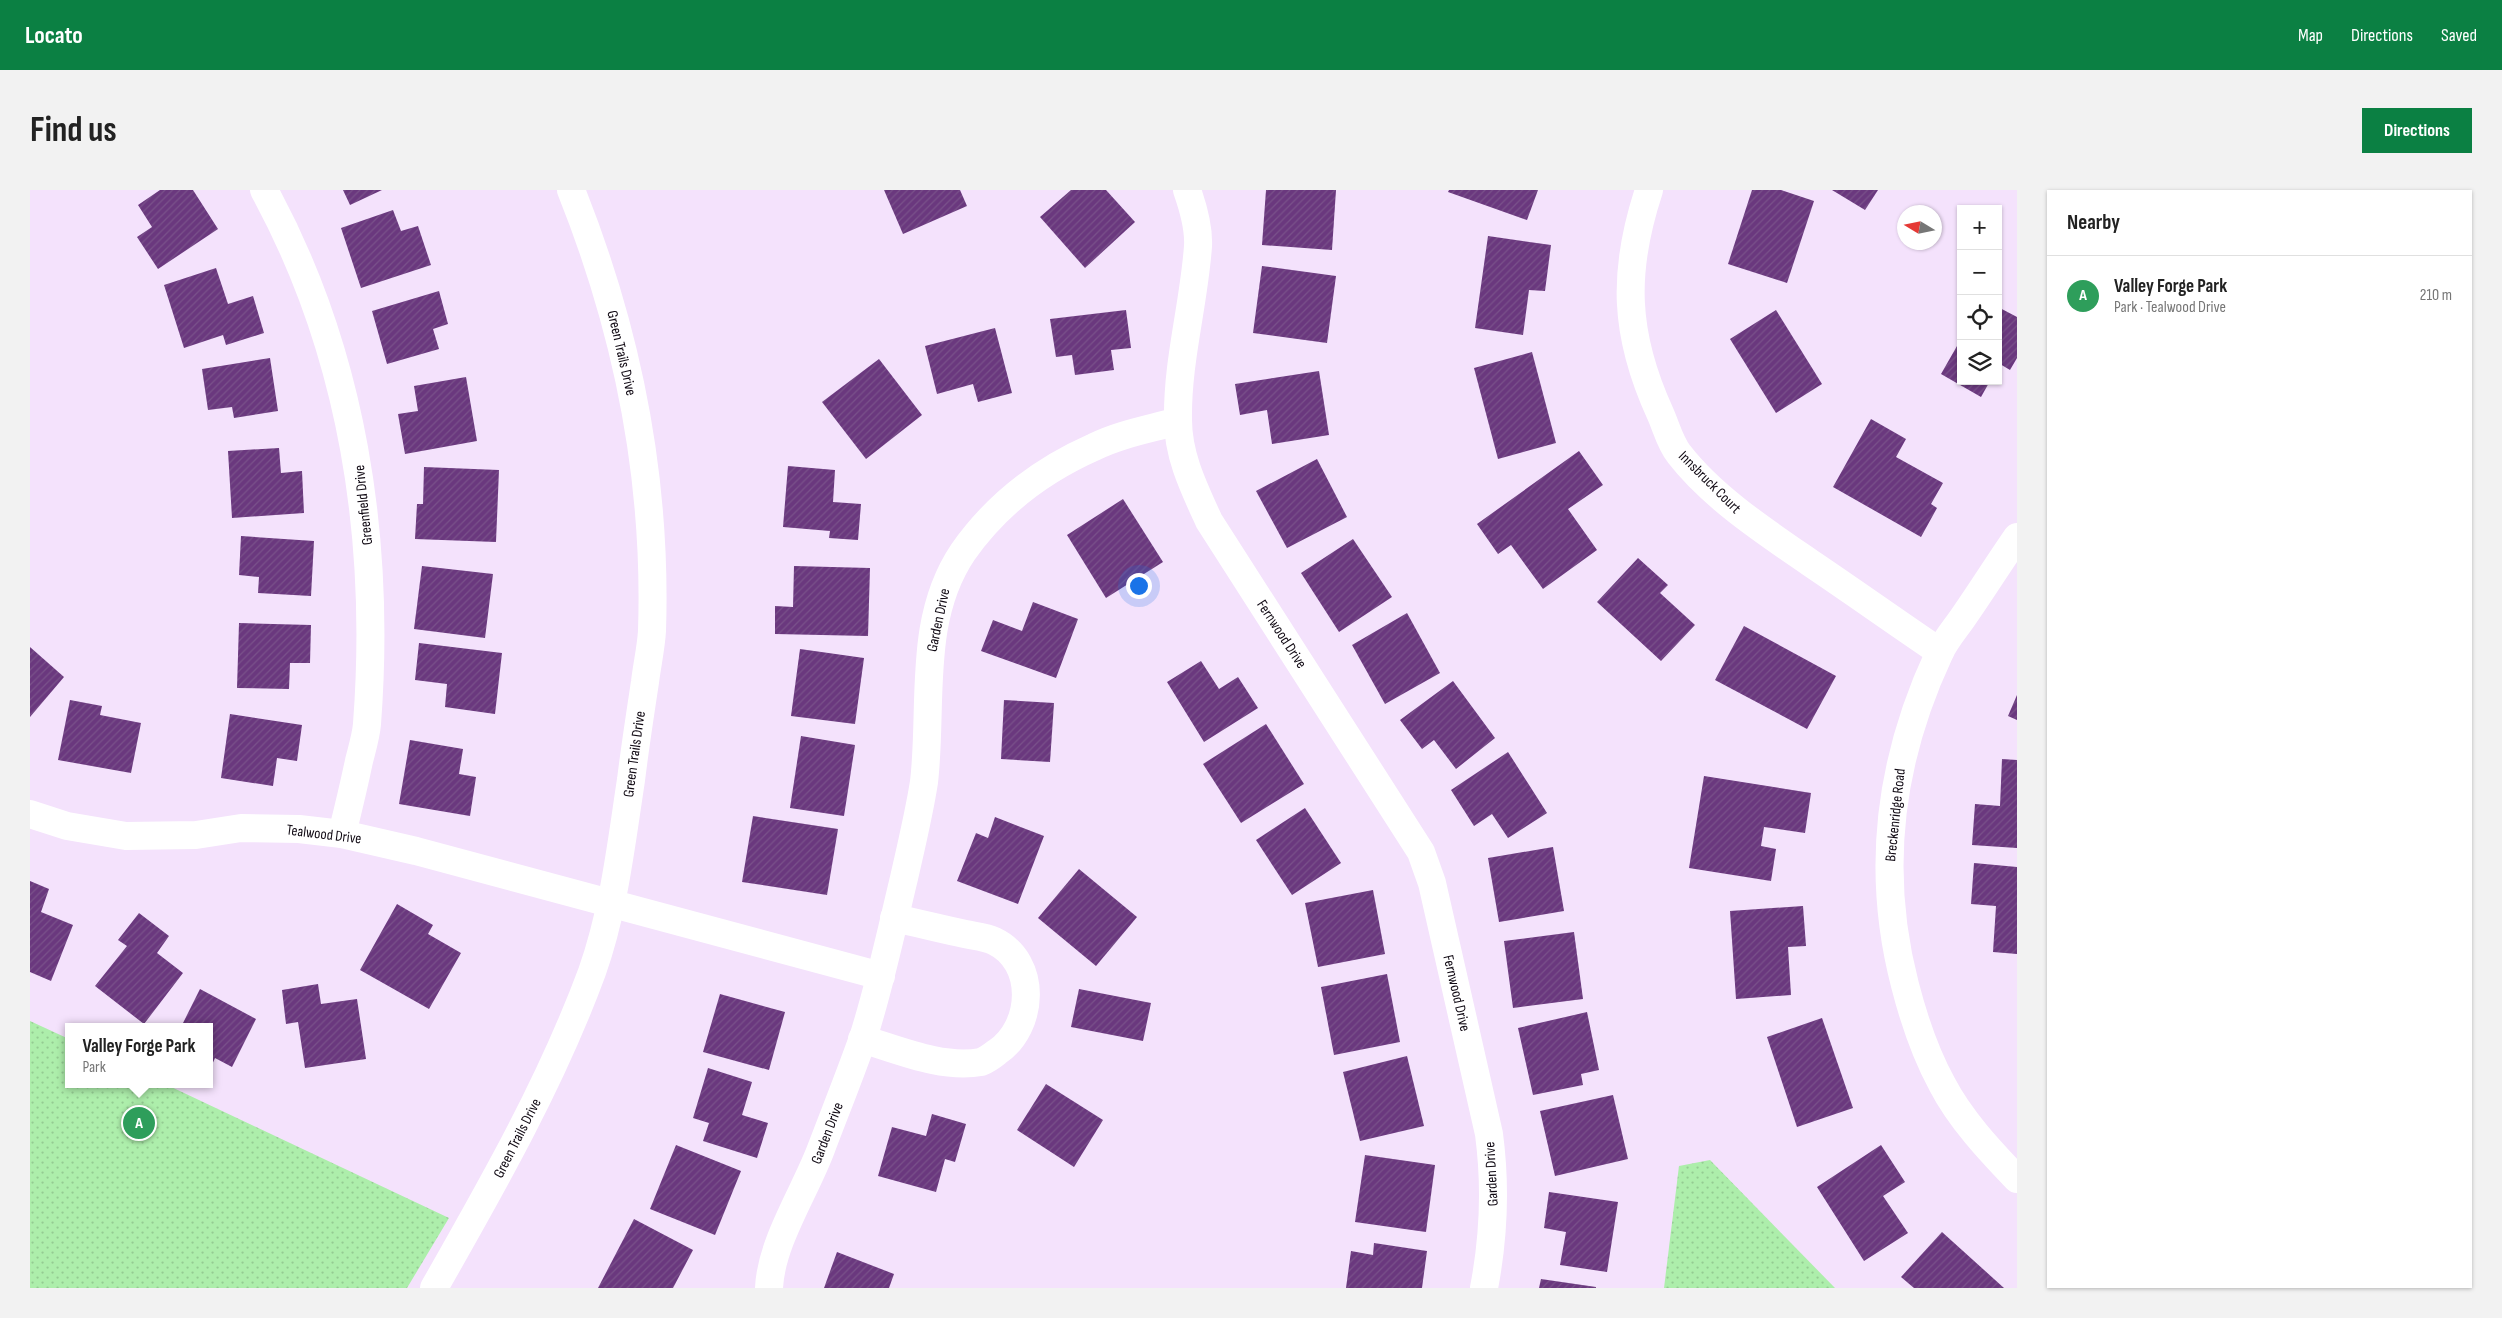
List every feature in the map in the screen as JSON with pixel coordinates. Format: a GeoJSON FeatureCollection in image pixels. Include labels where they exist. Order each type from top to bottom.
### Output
{"type":"FeatureCollection","features":[{"type":"Feature","properties":{"kind":"street","name":"Greenfield Drive"},"geometry":{"type":"LineString","coordinates":[[264,190],[285,228],[316,301],[338,372],[358,464],[368,546],[370,620],[367,725],[342,834]]}},
{"type":"Feature","properties":{"kind":"street","name":"Green Trails Drive"},"geometry":{"type":"LineString","coordinates":[[434,1288],[502,1169],[537,1099],[592,971],[613,904],[652,633],[650,539],[644,464],[628,368],[608,289],[571,190]]}},
{"type":"Feature","properties":{"kind":"street","name":"Fernwood Drive"},"geometry":{"type":"LineString","coordinates":[[1187,190],[1193,206],[1198,244],[1179,379],[1178,421],[1186,470],[1209,520],[1421,852],[1432,883],[1473,1060]]}},
{"type":"Feature","properties":{"kind":"street","name":"Innsbruck Court"},"geometry":{"type":"LineString","coordinates":[[1649,190],[1638,224],[1631,262],[1631,309],[1635,341],[1645,380],[1678,453],[1727,502],[1760,528],[1940,652]]}},
{"type":"Feature","properties":{"kind":"street","name":"Garden Drive"},"geometry":{"type":"LineString","coordinates":[[769,1288],[773,1263],[781,1240],[815,1166],[862,1039],[881,976],[924,782],[931,640],[944,586],[964,552],[1000,507],[1047,471],[1095,446],[1125,435],[1178,421]]}},
{"type":"Feature","properties":{"kind":"street","name":"Breckenridge Road"},"geometry":{"type":"LineString","coordinates":[[2017,537],[1940,652],[1917,708],[1900,761],[1893,803],[1888,853],[1890,907],[1901,968],[1913,1018],[1927,1055],[1943,1087],[1969,1123],[2017,1179]]}},
{"type":"Feature","properties":{"kind":"street","name":"Tealwood Drive"},"geometry":{"type":"LineString","coordinates":[[30,814],[66,826],[126,836],[196,835],[241,828],[299,829],[342,834],[416,851],[613,904]]}},
{"type":"Feature","properties":{"kind":"street"},"geometry":{"type":"LineString","coordinates":[[613,904],[881,976]]}},
{"type":"Feature","properties":{"kind":"street"},"geometry":{"type":"LineString","coordinates":[[862,1039],[945,1062],[962,1064],[983,1061],[1002,1049],[1014,1036],[1021,1021],[1026,985],[1021,966],[1010,952],[994,941],[894,918]]}},
{"type":"Feature","properties":{"kind":"street","name":"Garden Drive"},"geometry":{"type":"LineString","coordinates":[[1473,1060],[1489,1134],[1494,1172],[1493,1222],[1484,1288]]}},
{"type":"Feature","properties":{"kind":"green space"},"geometry":{"type":"Polygon","coordinates":[[[30,1021],[65,1037],[65,1088],[173,1088],[449,1218],[407,1288],[30,1288],[30,1021]]]}},
{"type":"Feature","properties":{"kind":"green space"},"geometry":{"type":"Polygon","coordinates":[[[1710,1160],[1835,1288],[1664,1288],[1679,1166],[1710,1160]]]}},
{"type":"Feature","properties":{"kind":"building"},"geometry":{"type":"Polygon","coordinates":[[[160,190],[193,190],[218,229],[158,269],[137,237],[152,227],[138,205],[160,190]]]}},
{"type":"Feature","properties":{"kind":"building"},"geometry":{"type":"Polygon","coordinates":[[[343,190],[382,190],[350,205],[343,190]]]}},
{"type":"Feature","properties":{"kind":"building"},"geometry":{"type":"Polygon","coordinates":[[[884,190],[960,190],[967,206],[903,234],[884,190]]]}},
{"type":"Feature","properties":{"kind":"building"},"geometry":{"type":"Polygon","coordinates":[[[1071,190],[1106,190],[1135,222],[1085,268],[1040,217],[1071,190]]]}},
{"type":"Feature","properties":{"kind":"building"},"geometry":{"type":"Polygon","coordinates":[[[1266,190],[1336,190],[1332,250],[1262,245],[1266,190]]]}},
{"type":"Feature","properties":{"kind":"building"},"geometry":{"type":"Polygon","coordinates":[[[1449,190],[1538,190],[1527,220],[1448,192],[1449,190]]]}},
{"type":"Feature","properties":{"kind":"building"},"geometry":{"type":"Polygon","coordinates":[[[1752,190],[1781,190],[1814,201],[1787,283],[1728,264],[1752,190]]]}},
{"type":"Feature","properties":{"kind":"building"},"geometry":{"type":"Polygon","coordinates":[[[1832,190],[1878,190],[1865,210],[1832,190]]]}},
{"type":"Feature","properties":{"kind":"building"},"geometry":{"type":"Polygon","coordinates":[[[393,210],[401,231],[418,226],[431,265],[361,288],[341,228],[393,210]]]}},
{"type":"Feature","properties":{"kind":"building"},"geometry":{"type":"Polygon","coordinates":[[[1488,236],[1551,245],[1545,291],[1529,290],[1523,335],[1475,328],[1488,236]]]}},
{"type":"Feature","properties":{"kind":"building"},"geometry":{"type":"Polygon","coordinates":[[[1262,266],[1336,276],[1327,343],[1253,333],[1262,266]]]}},
{"type":"Feature","properties":{"kind":"building"},"geometry":{"type":"Polygon","coordinates":[[[216,268],[228,304],[253,296],[264,333],[226,345],[223,335],[184,348],[164,285],[216,268]]]}},
{"type":"Feature","properties":{"kind":"building"},"geometry":{"type":"Polygon","coordinates":[[[439,291],[448,324],[433,329],[439,349],[387,364],[372,311],[439,291]]]}},
{"type":"Feature","properties":{"kind":"building"},"geometry":{"type":"Polygon","coordinates":[[[2002,309],[2017,317],[2017,358],[2010,370],[2002,365],[2002,309]]]}},
{"type":"Feature","properties":{"kind":"building"},"geometry":{"type":"Polygon","coordinates":[[[1126,310],[1131,348],[1111,350],[1114,370],[1075,375],[1072,355],[1056,357],[1050,319],[1126,310]]]}},
{"type":"Feature","properties":{"kind":"building"},"geometry":{"type":"Polygon","coordinates":[[[1776,310],[1822,384],[1776,413],[1730,339],[1776,310]]]}},
{"type":"Feature","properties":{"kind":"building"},"geometry":{"type":"Polygon","coordinates":[[[995,328],[1012,393],[978,402],[973,384],[937,394],[925,346],[995,328]]]}},
{"type":"Feature","properties":{"kind":"building"},"geometry":{"type":"Polygon","coordinates":[[[1957,346],[1957,383],[1941,374],[1957,346]]]}},
{"type":"Feature","properties":{"kind":"building"},"geometry":{"type":"Polygon","coordinates":[[[1532,352],[1556,443],[1498,459],[1474,368],[1532,352]]]}},
{"type":"Feature","properties":{"kind":"building"},"geometry":{"type":"Polygon","coordinates":[[[270,358],[278,411],[234,418],[232,407],[208,410],[202,369],[270,358]]]}},
{"type":"Feature","properties":{"kind":"building"},"geometry":{"type":"Polygon","coordinates":[[[879,359],[922,415],[866,459],[822,402],[879,359]]]}},
{"type":"Feature","properties":{"kind":"building"},"geometry":{"type":"Polygon","coordinates":[[[1319,371],[1329,435],[1272,444],[1267,410],[1240,415],[1235,384],[1319,371]]]}},
{"type":"Feature","properties":{"kind":"building"},"geometry":{"type":"Polygon","coordinates":[[[466,377],[477,441],[405,454],[398,414],[418,411],[414,386],[466,377]]]}},
{"type":"Feature","properties":{"kind":"building"},"geometry":{"type":"Polygon","coordinates":[[[1960,385],[1988,385],[1981,397],[1960,385]]]}},
{"type":"Feature","properties":{"kind":"building"},"geometry":{"type":"Polygon","coordinates":[[[1871,419],[1906,439],[1896,457],[1943,483],[1931,504],[1937,508],[1921,537],[1833,487],[1871,419]]]}},
{"type":"Feature","properties":{"kind":"building"},"geometry":{"type":"Polygon","coordinates":[[[279,448],[281,473],[302,471],[304,513],[232,518],[228,451],[279,448]]]}},
{"type":"Feature","properties":{"kind":"building"},"geometry":{"type":"Polygon","coordinates":[[[1579,451],[1603,485],[1568,509],[1597,550],[1543,589],[1511,545],[1498,554],[1477,524],[1579,451]]]}},
{"type":"Feature","properties":{"kind":"building"},"geometry":{"type":"Polygon","coordinates":[[[1317,459],[1347,517],[1287,548],[1256,491],[1317,459]]]}},
{"type":"Feature","properties":{"kind":"building"},"geometry":{"type":"Polygon","coordinates":[[[788,466],[835,470],[833,502],[861,504],[858,540],[829,538],[830,531],[783,527],[788,466]]]}},
{"type":"Feature","properties":{"kind":"building"},"geometry":{"type":"Polygon","coordinates":[[[424,467],[499,470],[496,542],[415,539],[417,504],[423,504],[424,467]]]}},
{"type":"Feature","properties":{"kind":"building"},"geometry":{"type":"Polygon","coordinates":[[[1123,499],[1163,562],[1106,598],[1067,535],[1123,499]]]}},
{"type":"Feature","properties":{"kind":"building"},"geometry":{"type":"Polygon","coordinates":[[[241,536],[314,541],[311,596],[258,593],[259,577],[239,575],[241,536]]]}},
{"type":"Feature","properties":{"kind":"building"},"geometry":{"type":"Polygon","coordinates":[[[1353,539],[1392,597],[1339,632],[1301,573],[1353,539]]]}},
{"type":"Feature","properties":{"kind":"building"},"geometry":{"type":"Polygon","coordinates":[[[1638,558],[1668,585],[1660,593],[1695,625],[1661,661],[1597,602],[1638,558]]]}},
{"type":"Feature","properties":{"kind":"building"},"geometry":{"type":"Polygon","coordinates":[[[422,566],[493,574],[485,638],[414,629],[422,566]]]}},
{"type":"Feature","properties":{"kind":"building"},"geometry":{"type":"Polygon","coordinates":[[[794,566],[870,568],[868,636],[775,634],[775,606],[793,607],[794,566]]]}},
{"type":"Feature","properties":{"kind":"building"},"geometry":{"type":"Polygon","coordinates":[[[1033,602],[1078,619],[1056,678],[981,651],[993,620],[1022,631],[1033,602]]]}},
{"type":"Feature","properties":{"kind":"building"},"geometry":{"type":"Polygon","coordinates":[[[1407,613],[1440,673],[1385,704],[1352,645],[1407,613]]]}},
{"type":"Feature","properties":{"kind":"building"},"geometry":{"type":"Polygon","coordinates":[[[239,623],[311,625],[310,663],[290,663],[289,689],[237,688],[239,623]]]}},
{"type":"Feature","properties":{"kind":"building"},"geometry":{"type":"Polygon","coordinates":[[[1744,626],[1836,676],[1807,729],[1715,680],[1744,626]]]}},
{"type":"Feature","properties":{"kind":"building"},"geometry":{"type":"Polygon","coordinates":[[[419,643],[502,653],[495,714],[445,707],[447,684],[415,680],[419,643]]]}},
{"type":"Feature","properties":{"kind":"building"},"geometry":{"type":"Polygon","coordinates":[[[30,647],[64,677],[30,717],[30,647]]]}},
{"type":"Feature","properties":{"kind":"building"},"geometry":{"type":"Polygon","coordinates":[[[800,649],[864,658],[855,724],[791,716],[800,649]]]}},
{"type":"Feature","properties":{"kind":"building"},"geometry":{"type":"Polygon","coordinates":[[[1201,661],[1219,689],[1238,677],[1258,708],[1204,742],[1167,682],[1201,661]]]}},
{"type":"Feature","properties":{"kind":"building"},"geometry":{"type":"Polygon","coordinates":[[[1453,681],[1495,738],[1456,769],[1434,740],[1422,749],[1400,720],[1453,681]]]}},
{"type":"Feature","properties":{"kind":"building"},"geometry":{"type":"Polygon","coordinates":[[[2017,695],[2017,720],[2008,716],[2017,695]]]}},
{"type":"Feature","properties":{"kind":"building"},"geometry":{"type":"Polygon","coordinates":[[[70,700],[102,706],[100,715],[141,723],[131,773],[58,760],[70,700]]]}},
{"type":"Feature","properties":{"kind":"building"},"geometry":{"type":"Polygon","coordinates":[[[1004,700],[1054,703],[1050,762],[1001,759],[1004,700]]]}},
{"type":"Feature","properties":{"kind":"building"},"geometry":{"type":"Polygon","coordinates":[[[230,714],[302,725],[297,761],[277,758],[273,786],[221,778],[230,714]]]}},
{"type":"Feature","properties":{"kind":"building"},"geometry":{"type":"Polygon","coordinates":[[[1266,724],[1304,784],[1241,823],[1203,764],[1266,724]]]}},
{"type":"Feature","properties":{"kind":"building"},"geometry":{"type":"Polygon","coordinates":[[[801,736],[855,745],[844,816],[790,808],[801,736]]]}},
{"type":"Feature","properties":{"kind":"building"},"geometry":{"type":"Polygon","coordinates":[[[410,740],[463,749],[459,774],[476,777],[470,816],[399,804],[410,740]]]}},
{"type":"Feature","properties":{"kind":"building"},"geometry":{"type":"Polygon","coordinates":[[[1508,752],[1547,813],[1508,838],[1492,814],[1474,826],[1451,790],[1508,752]]]}},
{"type":"Feature","properties":{"kind":"building"},"geometry":{"type":"Polygon","coordinates":[[[2002,759],[2017,760],[2017,848],[1972,845],[1975,804],[2000,806],[2002,759]]]}},
{"type":"Feature","properties":{"kind":"building"},"geometry":{"type":"Polygon","coordinates":[[[1704,776],[1811,793],[1805,833],[1764,827],[1761,846],[1776,849],[1771,881],[1689,868],[1704,776]]]}},
{"type":"Feature","properties":{"kind":"building"},"geometry":{"type":"Polygon","coordinates":[[[1305,808],[1341,863],[1292,895],[1256,840],[1305,808]]]}},
{"type":"Feature","properties":{"kind":"building"},"geometry":{"type":"Polygon","coordinates":[[[753,816],[838,829],[827,895],[742,882],[753,816]]]}},
{"type":"Feature","properties":{"kind":"building"},"geometry":{"type":"Polygon","coordinates":[[[995,817],[1044,836],[1018,904],[957,881],[976,833],[988,838],[995,817]]]}},
{"type":"Feature","properties":{"kind":"building"},"geometry":{"type":"Polygon","coordinates":[[[1553,847],[1564,911],[1499,922],[1488,858],[1553,847]]]}},
{"type":"Feature","properties":{"kind":"building"},"geometry":{"type":"Polygon","coordinates":[[[1974,863],[2017,867],[2017,954],[1993,952],[1996,906],[1971,904],[1974,863]]]}},
{"type":"Feature","properties":{"kind":"building"},"geometry":{"type":"Polygon","coordinates":[[[1079,869],[1137,917],[1096,966],[1038,918],[1079,869]]]}},
{"type":"Feature","properties":{"kind":"building"},"geometry":{"type":"Polygon","coordinates":[[[30,881],[49,889],[41,912],[73,925],[51,981],[30,972],[30,881]]]}},
{"type":"Feature","properties":{"kind":"building"},"geometry":{"type":"Polygon","coordinates":[[[1373,890],[1385,954],[1318,967],[1305,903],[1373,890]]]}},
{"type":"Feature","properties":{"kind":"building"},"geometry":{"type":"Polygon","coordinates":[[[397,904],[433,925],[428,934],[461,953],[429,1009],[360,970],[397,904]]]}},
{"type":"Feature","properties":{"kind":"building"},"geometry":{"type":"Polygon","coordinates":[[[1803,906],[1806,946],[1788,947],[1791,995],[1736,999],[1730,911],[1803,906]]]}},
{"type":"Feature","properties":{"kind":"building"},"geometry":{"type":"Polygon","coordinates":[[[139,913],[169,936],[157,953],[183,973],[145,1023],[95,986],[127,946],[118,940],[139,913]]]}},
{"type":"Feature","properties":{"kind":"building"},"geometry":{"type":"Polygon","coordinates":[[[1574,932],[1583,999],[1513,1008],[1504,941],[1574,932]]]}},
{"type":"Feature","properties":{"kind":"building"},"geometry":{"type":"Polygon","coordinates":[[[1387,974],[1400,1042],[1334,1055],[1321,987],[1387,974]]]}},
{"type":"Feature","properties":{"kind":"building"},"geometry":{"type":"Polygon","coordinates":[[[318,984],[321,1004],[357,999],[366,1059],[305,1068],[298,1022],[286,1024],[282,990],[318,984]]]}},
{"type":"Feature","properties":{"kind":"building"},"geometry":{"type":"Polygon","coordinates":[[[200,989],[256,1019],[232,1067],[215,1058],[213,1062],[213,1023],[183,1023],[200,989]]]}},
{"type":"Feature","properties":{"kind":"building"},"geometry":{"type":"Polygon","coordinates":[[[1079,989],[1151,1003],[1143,1041],[1071,1027],[1079,989]]]}},
{"type":"Feature","properties":{"kind":"building"},"geometry":{"type":"Polygon","coordinates":[[[720,994],[785,1012],[769,1070],[703,1052],[720,994]]]}},
{"type":"Feature","properties":{"kind":"building"},"geometry":{"type":"Polygon","coordinates":[[[1587,1012],[1599,1070],[1581,1074],[1583,1085],[1533,1095],[1518,1028],[1587,1012]]]}},
{"type":"Feature","properties":{"kind":"building"},"geometry":{"type":"Polygon","coordinates":[[[1822,1018],[1853,1108],[1797,1127],[1767,1037],[1822,1018]]]}},
{"type":"Feature","properties":{"kind":"building"},"geometry":{"type":"Polygon","coordinates":[[[1407,1056],[1424,1126],[1360,1141],[1343,1072],[1407,1056]]]}},
{"type":"Feature","properties":{"kind":"building"},"geometry":{"type":"Polygon","coordinates":[[[708,1068],[752,1082],[742,1115],[768,1123],[757,1158],[703,1141],[709,1123],[693,1118],[708,1068]]]}},
{"type":"Feature","properties":{"kind":"building"},"geometry":{"type":"Polygon","coordinates":[[[1046,1084],[1103,1120],[1074,1167],[1017,1130],[1046,1084]]]}},
{"type":"Feature","properties":{"kind":"building"},"geometry":{"type":"Polygon","coordinates":[[[1613,1095],[1628,1159],[1555,1176],[1540,1111],[1613,1095]]]}},
{"type":"Feature","properties":{"kind":"building"},"geometry":{"type":"Polygon","coordinates":[[[932,1114],[966,1124],[955,1162],[945,1159],[936,1192],[878,1176],[892,1127],[926,1136],[932,1114]]]}},
{"type":"Feature","properties":{"kind":"building"},"geometry":{"type":"Polygon","coordinates":[[[676,1145],[741,1171],[715,1235],[650,1209],[676,1145]]]}},
{"type":"Feature","properties":{"kind":"building"},"geometry":{"type":"Polygon","coordinates":[[[1881,1145],[1905,1182],[1883,1196],[1908,1233],[1864,1261],[1817,1187],[1881,1145]]]}},
{"type":"Feature","properties":{"kind":"building"},"geometry":{"type":"Polygon","coordinates":[[[1365,1155],[1435,1165],[1426,1232],[1355,1222],[1365,1155]]]}},
{"type":"Feature","properties":{"kind":"building"},"geometry":{"type":"Polygon","coordinates":[[[1549,1192],[1618,1202],[1607,1272],[1560,1265],[1566,1232],[1544,1228],[1549,1192]]]}},
{"type":"Feature","properties":{"kind":"building"},"geometry":{"type":"Polygon","coordinates":[[[634,1219],[693,1250],[673,1288],[598,1288],[634,1219]]]}},
{"type":"Feature","properties":{"kind":"building"},"geometry":{"type":"Polygon","coordinates":[[[1942,1232],[2004,1288],[1914,1288],[1901,1277],[1942,1232]]]}},
{"type":"Feature","properties":{"kind":"building"},"geometry":{"type":"Polygon","coordinates":[[[1374,1243],[1427,1251],[1422,1288],[1346,1288],[1351,1251],[1373,1255],[1374,1243]]]}},
{"type":"Feature","properties":{"kind":"building"},"geometry":{"type":"Polygon","coordinates":[[[837,1252],[894,1274],[889,1288],[824,1288],[837,1252]]]}},
{"type":"Feature","properties":{"kind":"building"},"geometry":{"type":"Polygon","coordinates":[[[1541,1279],[1596,1287],[1596,1288],[1539,1288],[1541,1279]]]}},
{"type":"Feature","properties":{"kind":"place","name":"Valley Forge Park"},"geometry":{"type":"Point","coordinates":[139,1123]}}]}
